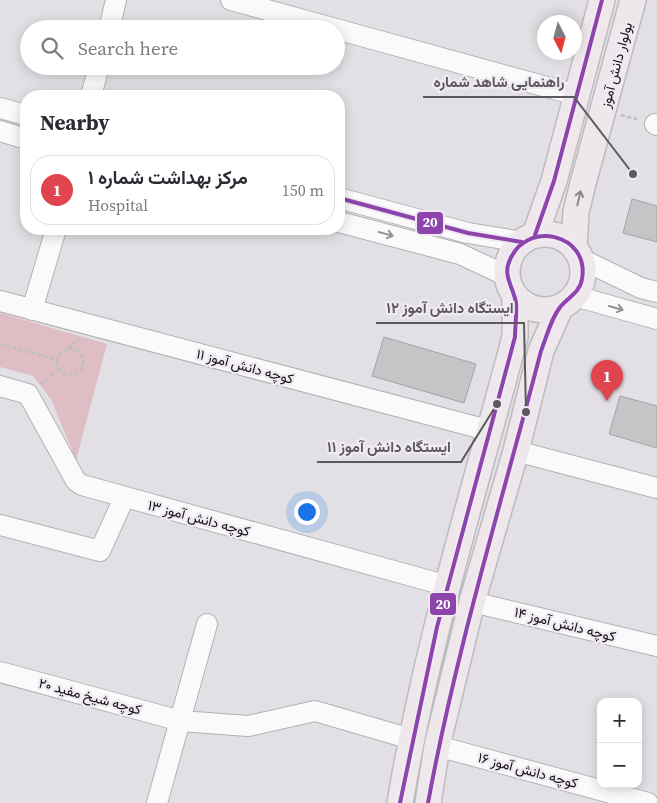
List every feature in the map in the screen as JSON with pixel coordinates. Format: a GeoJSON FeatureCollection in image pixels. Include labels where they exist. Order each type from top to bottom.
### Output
{"type":"FeatureCollection","features":[{"type":"Feature","properties":{"kind":"main road"},"geometry":{"type":"LineString","coordinates":[[528,239],[554,181],[602,0]]}},
{"type":"Feature","properties":{"kind":"main road","name":"بولوار دانش آموز"},"geometry":{"type":"LineString","coordinates":[[578,253],[578,204],[633,0]]}},
{"type":"Feature","properties":{"kind":"main road"},"geometry":{"type":"LineString","coordinates":[[400,803],[411,739],[448,586],[515,337],[508,263],[513,251],[528,239],[550,234],[565,239],[578,253],[583,279],[567,302],[541,351],[516,451],[472,602],[437,746],[428,803]]}},
{"type":"Feature","properties":{"kind":"main road"},"geometry":{"type":"LineString","coordinates":[[511,286],[524,305],[544,311],[567,302]]}},
{"type":"Feature","properties":{"kind":"street"},"geometry":{"type":"LineString","coordinates":[[111,20],[116,0]]}},
{"type":"Feature","properties":{"kind":"street"},"geometry":{"type":"LineString","coordinates":[[231,0],[303,20]]}},
{"type":"Feature","properties":{"kind":"street"},"geometry":{"type":"LineString","coordinates":[[345,31],[576,94]]}},
{"type":"Feature","properties":{"kind":"street"},"geometry":{"type":"LineString","coordinates":[[93,90],[97,75]]}},
{"type":"Feature","properties":{"kind":"street"},"geometry":{"type":"LineString","coordinates":[[0,108],[20,113]]}},
{"type":"Feature","properties":{"kind":"street"},"geometry":{"type":"LineString","coordinates":[[0,131],[20,137]]}},
{"type":"Feature","properties":{"kind":"street"},"geometry":{"type":"LineString","coordinates":[[345,200],[468,233],[528,239]]}},
{"type":"Feature","properties":{"kind":"street"},"geometry":{"type":"LineString","coordinates":[[345,224],[460,254],[511,286]]}},
{"type":"Feature","properties":{"kind":"street"},"geometry":{"type":"LineString","coordinates":[[32,310],[54,235]]}},
{"type":"Feature","properties":{"kind":"street"},"geometry":{"type":"LineString","coordinates":[[578,253],[640,288],[657,292]]}},
{"type":"Feature","properties":{"kind":"street","name":"کوچه دانش آموز ۱۱"},"geometry":{"type":"LineString","coordinates":[[0,301],[490,431]]}},
{"type":"Feature","properties":{"kind":"street"},"geometry":{"type":"LineString","coordinates":[[567,302],[657,319]]}},
{"type":"Feature","properties":{"kind":"street"},"geometry":{"type":"LineString","coordinates":[[0,386],[28,394]]}},
{"type":"Feature","properties":{"kind":"street","name":"کوچه دانش آموز ۱۳"},"geometry":{"type":"LineString","coordinates":[[28,394],[76,480],[82,485],[448,586]]}},
{"type":"Feature","properties":{"kind":"street"},"geometry":{"type":"LineString","coordinates":[[516,451],[657,488]]}},
{"type":"Feature","properties":{"kind":"street"},"geometry":{"type":"LineString","coordinates":[[0,524],[100,551],[124,498]]}},
{"type":"Feature","properties":{"kind":"street","name":"کوچه دانش آموز ۱۴"},"geometry":{"type":"LineString","coordinates":[[472,602],[657,646]]}},
{"type":"Feature","properties":{"kind":"street"},"geometry":{"type":"LineString","coordinates":[[157,803],[207,624]]}},
{"type":"Feature","properties":{"kind":"street","name":"کوچه شیخ مفید ۲۰"},"geometry":{"type":"LineString","coordinates":[[0,672],[181,720],[248,726],[315,711],[411,739]]}},
{"type":"Feature","properties":{"kind":"street","name":"کوچه دانش آموز ۱۶"},"geometry":{"type":"LineString","coordinates":[[437,746],[648,803]]}},
{"type":"Feature","properties":{"kind":"path"},"geometry":{"type":"LineString","coordinates":[[604,110],[656,124]]}},
{"type":"Feature","properties":{"kind":"path"},"geometry":{"type":"LineString","coordinates":[[0,344],[57,360]]}},
{"type":"Feature","properties":{"kind":"path"},"geometry":{"type":"LineString","coordinates":[[67,348],[77,350],[84,358],[82,369],[74,375],[68,375],[60,370],[57,360],[59,355],[67,348]]}},
{"type":"Feature","properties":{"kind":"path"},"geometry":{"type":"LineString","coordinates":[[28,394],[60,370]]}},
{"type":"Feature","properties":{"kind":"shaded area"},"geometry":{"type":"Polygon","coordinates":[[[0,313],[107,344],[76,460],[51,399],[33,376],[0,367],[0,313]]]}},
{"type":"Feature","properties":{"kind":"building"},"geometry":{"type":"Polygon","coordinates":[[[632,199],[657,206],[657,242],[623,233],[632,199]]]}},
{"type":"Feature","properties":{"kind":"building"},"geometry":{"type":"Polygon","coordinates":[[[384,337],[476,364],[464,403],[372,376],[384,337]]]}},
{"type":"Feature","properties":{"kind":"building"},"geometry":{"type":"Polygon","coordinates":[[[620,396],[657,406],[657,448],[609,434],[620,396]]]}},
{"type":"Feature","properties":{"kind":"transit line","name":"20"},"geometry":{"type":"LineString","coordinates":[[535,235],[554,181],[602,0]]}},
{"type":"Feature","properties":{"kind":"transit line","name":"20"},"geometry":{"type":"LineString","coordinates":[[345,200],[468,233],[522,242]]}},
{"type":"Feature","properties":{"kind":"transit line","name":"20"},"geometry":{"type":"LineString","coordinates":[[400,803],[437,627],[515,337],[516,303],[507,267],[517,248],[528,240],[541,236],[554,237],[567,242],[576,251],[582,263],[581,284],[554,316],[541,351],[480,576],[452,689],[428,803]]}},
{"type":"Feature","properties":{"kind":"place","name":"راهنمایی شاهد شماره"},"geometry":{"type":"Point","coordinates":[633,174]}},
{"type":"Feature","properties":{"kind":"place","name":"مرکز بهداشت شماره ۱"},"geometry":{"type":"Point","coordinates":[607,401]}},
{"type":"Feature","properties":{"kind":"place","name":"ایستگاه دانش آموز ۱۱"},"geometry":{"type":"Point","coordinates":[497,404]}},
{"type":"Feature","properties":{"kind":"place","name":"ایستگاه دانش آموز ۱۲"},"geometry":{"type":"Point","coordinates":[526,412]}}]}
